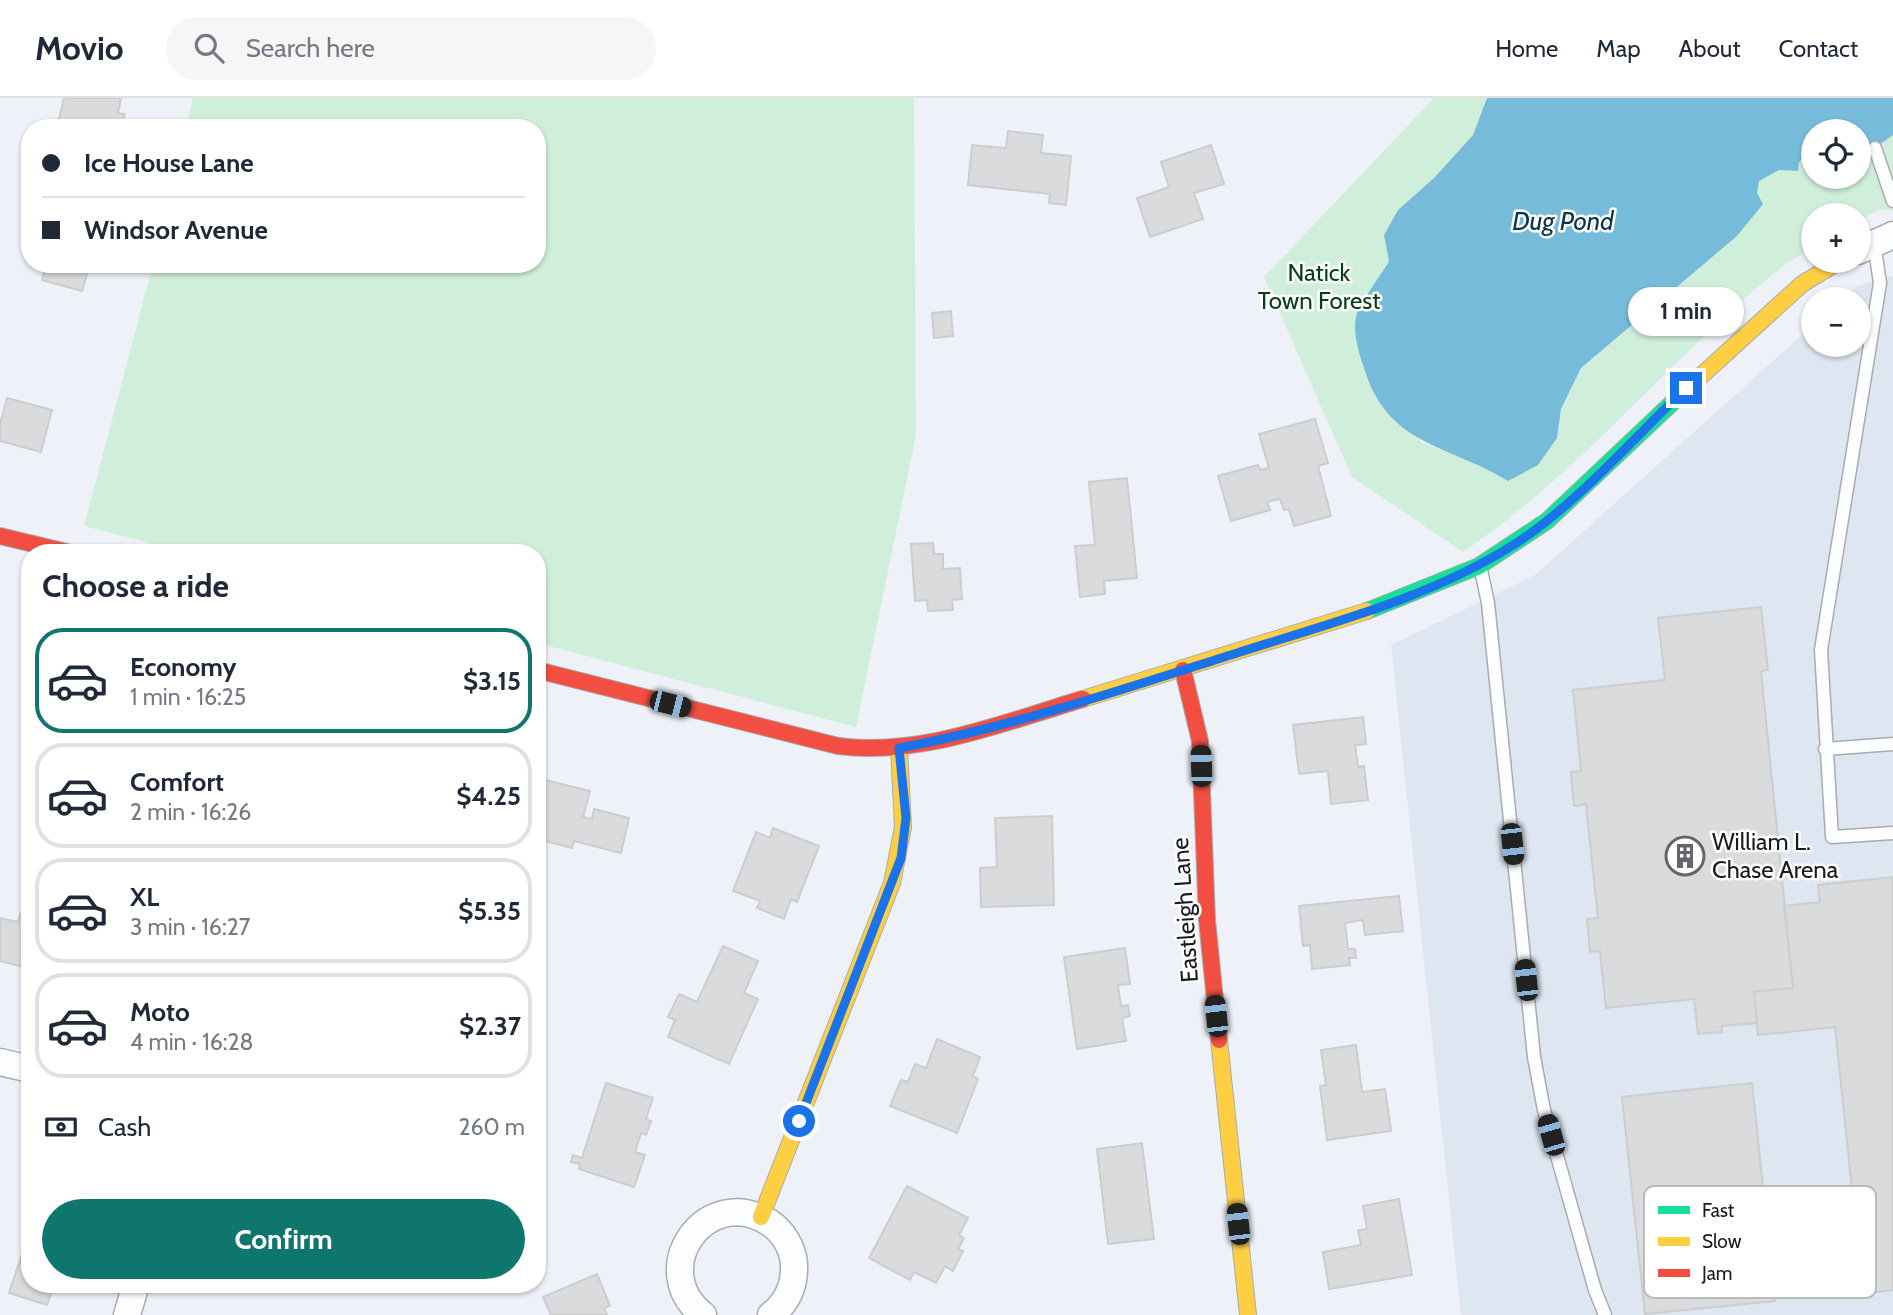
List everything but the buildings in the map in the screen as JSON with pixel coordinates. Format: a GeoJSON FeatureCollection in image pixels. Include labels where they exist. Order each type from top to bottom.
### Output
{"type":"FeatureCollection","features":[{"type":"Feature","properties":{"kind":"street"},"geometry":{"type":"LineString","coordinates":[[546,672],[838,746],[868,750],[899,748],[969,733],[1183,670],[1380,607],[1479,566],[1546,521],[1741,336],[1802,284],[1820,273]]}},
{"type":"Feature","properties":{"kind":"street"},"geometry":{"type":"LineString","coordinates":[[0,536],[33,544]]}},
{"type":"Feature","properties":{"kind":"street","name":"Eastleigh Lane"},"geometry":{"type":"LineString","coordinates":[[1183,670],[1200,741],[1208,932],[1248,1315]]}},
{"type":"Feature","properties":{"kind":"street"},"geometry":{"type":"LineString","coordinates":[[761,1217],[901,858],[906,818],[899,748]]}},
{"type":"Feature","properties":{"kind":"street"},"geometry":{"type":"LineString","coordinates":[[0,1062],[21,1067]]}},
{"type":"Feature","properties":{"kind":"street"},"geometry":{"type":"LineString","coordinates":[[703,1315],[688,1300],[681,1284],[679,1269],[686,1244],[698,1227],[721,1214],[746,1213],[761,1217],[776,1227],[786,1240],[793,1257],[794,1276],[789,1294],[771,1315]]}},
{"type":"Feature","properties":{"kind":"street"},"geometry":{"type":"LineString","coordinates":[[127,1315],[133,1293]]}},
{"type":"Feature","properties":{"kind":"lane"},"geometry":{"type":"LineString","coordinates":[[1875,148],[1893,201]]}},
{"type":"Feature","properties":{"kind":"lane"},"geometry":{"type":"LineString","coordinates":[[1875,243],[1880,283],[1821,650],[1832,837],[1893,833]]}},
{"type":"Feature","properties":{"kind":"lane"},"geometry":{"type":"LineString","coordinates":[[1479,566],[1488,603],[1538,1083],[1595,1290],[1605,1315]]}},
{"type":"Feature","properties":{"kind":"lane"},"geometry":{"type":"LineString","coordinates":[[1825,749],[1893,744]]}},
{"type":"Feature","properties":{"kind":"shaded area"},"geometry":{"type":"Polygon","coordinates":[[[1893,276],[1893,1315],[1461,1315],[1391,645],[1535,575],[1801,336],[1801,357],[1871,357],[1871,287],[1855,287],[1893,276]]]}},
{"type":"Feature","properties":{"kind":"green space"},"geometry":{"type":"Polygon","coordinates":[[[193,98],[914,98],[916,435],[856,727],[546,645],[546,544],[153,544],[84,526],[151,273],[546,273],[546,119],[188,119],[193,98]]]}},
{"type":"Feature","properties":{"kind":"green space","name":"Natick Town Forest"},"geometry":{"type":"Polygon","coordinates":[[[1434,98],[1487,98],[1473,135],[1435,177],[1398,210],[1389,261],[1356,315],[1357,344],[1368,382],[1422,443],[1479,463],[1509,481],[1557,438],[1561,409],[1581,368],[1737,236],[1757,193],[1759,181],[1779,170],[1798,171],[1801,160],[1801,189],[1871,189],[1871,148],[1875,148],[1893,135],[1893,211],[1880,209],[1871,214],[1871,203],[1801,203],[1801,255],[1787,263],[1754,290],[1577,460],[1503,523],[1463,552],[1352,477],[1264,277],[1434,98]]]}},
{"type":"Feature","properties":{"kind":"water","name":"Dug Pond"},"geometry":{"type":"Polygon","coordinates":[[[1487,98],[1893,98],[1893,135],[1875,148],[1871,148],[1871,119],[1801,119],[1801,160],[1798,171],[1779,170],[1759,181],[1757,193],[1763,204],[1737,236],[1581,368],[1561,409],[1557,438],[1538,465],[1508,481],[1421,440],[1403,428],[1387,412],[1374,392],[1363,365],[1355,329],[1361,305],[1389,261],[1384,235],[1398,210],[1435,177],[1473,135],[1487,98]]]}},
{"type":"Feature","properties":{"kind":"traffic: fast"},"geometry":{"type":"LineString","coordinates":[[1367,611],[1479,566],[1547,521],[1690,386]]}},
{"type":"Feature","properties":{"kind":"traffic: slow"},"geometry":{"type":"LineString","coordinates":[[1690,386],[1802,284],[1820,273]]}},
{"type":"Feature","properties":{"kind":"traffic: slow"},"geometry":{"type":"LineString","coordinates":[[1083,699],[1367,611]]}},
{"type":"Feature","properties":{"kind":"traffic: slow"},"geometry":{"type":"LineString","coordinates":[[761,1217],[892,883],[903,827],[899,748]]}},
{"type":"Feature","properties":{"kind":"traffic: slow"},"geometry":{"type":"LineString","coordinates":[[1219,1040],[1248,1315]]}},
{"type":"Feature","properties":{"kind":"traffic: jam"},"geometry":{"type":"LineString","coordinates":[[0,536],[33,544]]}},
{"type":"Feature","properties":{"kind":"traffic: jam"},"geometry":{"type":"LineString","coordinates":[[1183,670],[1200,741],[1207,920],[1219,1040]]}},
{"type":"Feature","properties":{"kind":"traffic: jam"},"geometry":{"type":"LineString","coordinates":[[546,672],[838,746],[869,748],[900,747],[962,735],[1083,699]]}},
{"type":"Feature","properties":{"kind":"place","name":"William L. Chase Arena"},"geometry":{"type":"Point","coordinates":[1685,856]}},
{"type":"Feature","properties":{"kind":"route"},"geometry":{"type":"LineString","coordinates":[[799,1121],[901,858],[906,818],[899,748],[969,733],[1183,670],[1367,611],[1443,583],[1513,546],[1546,521],[1686,388]]}}]}
